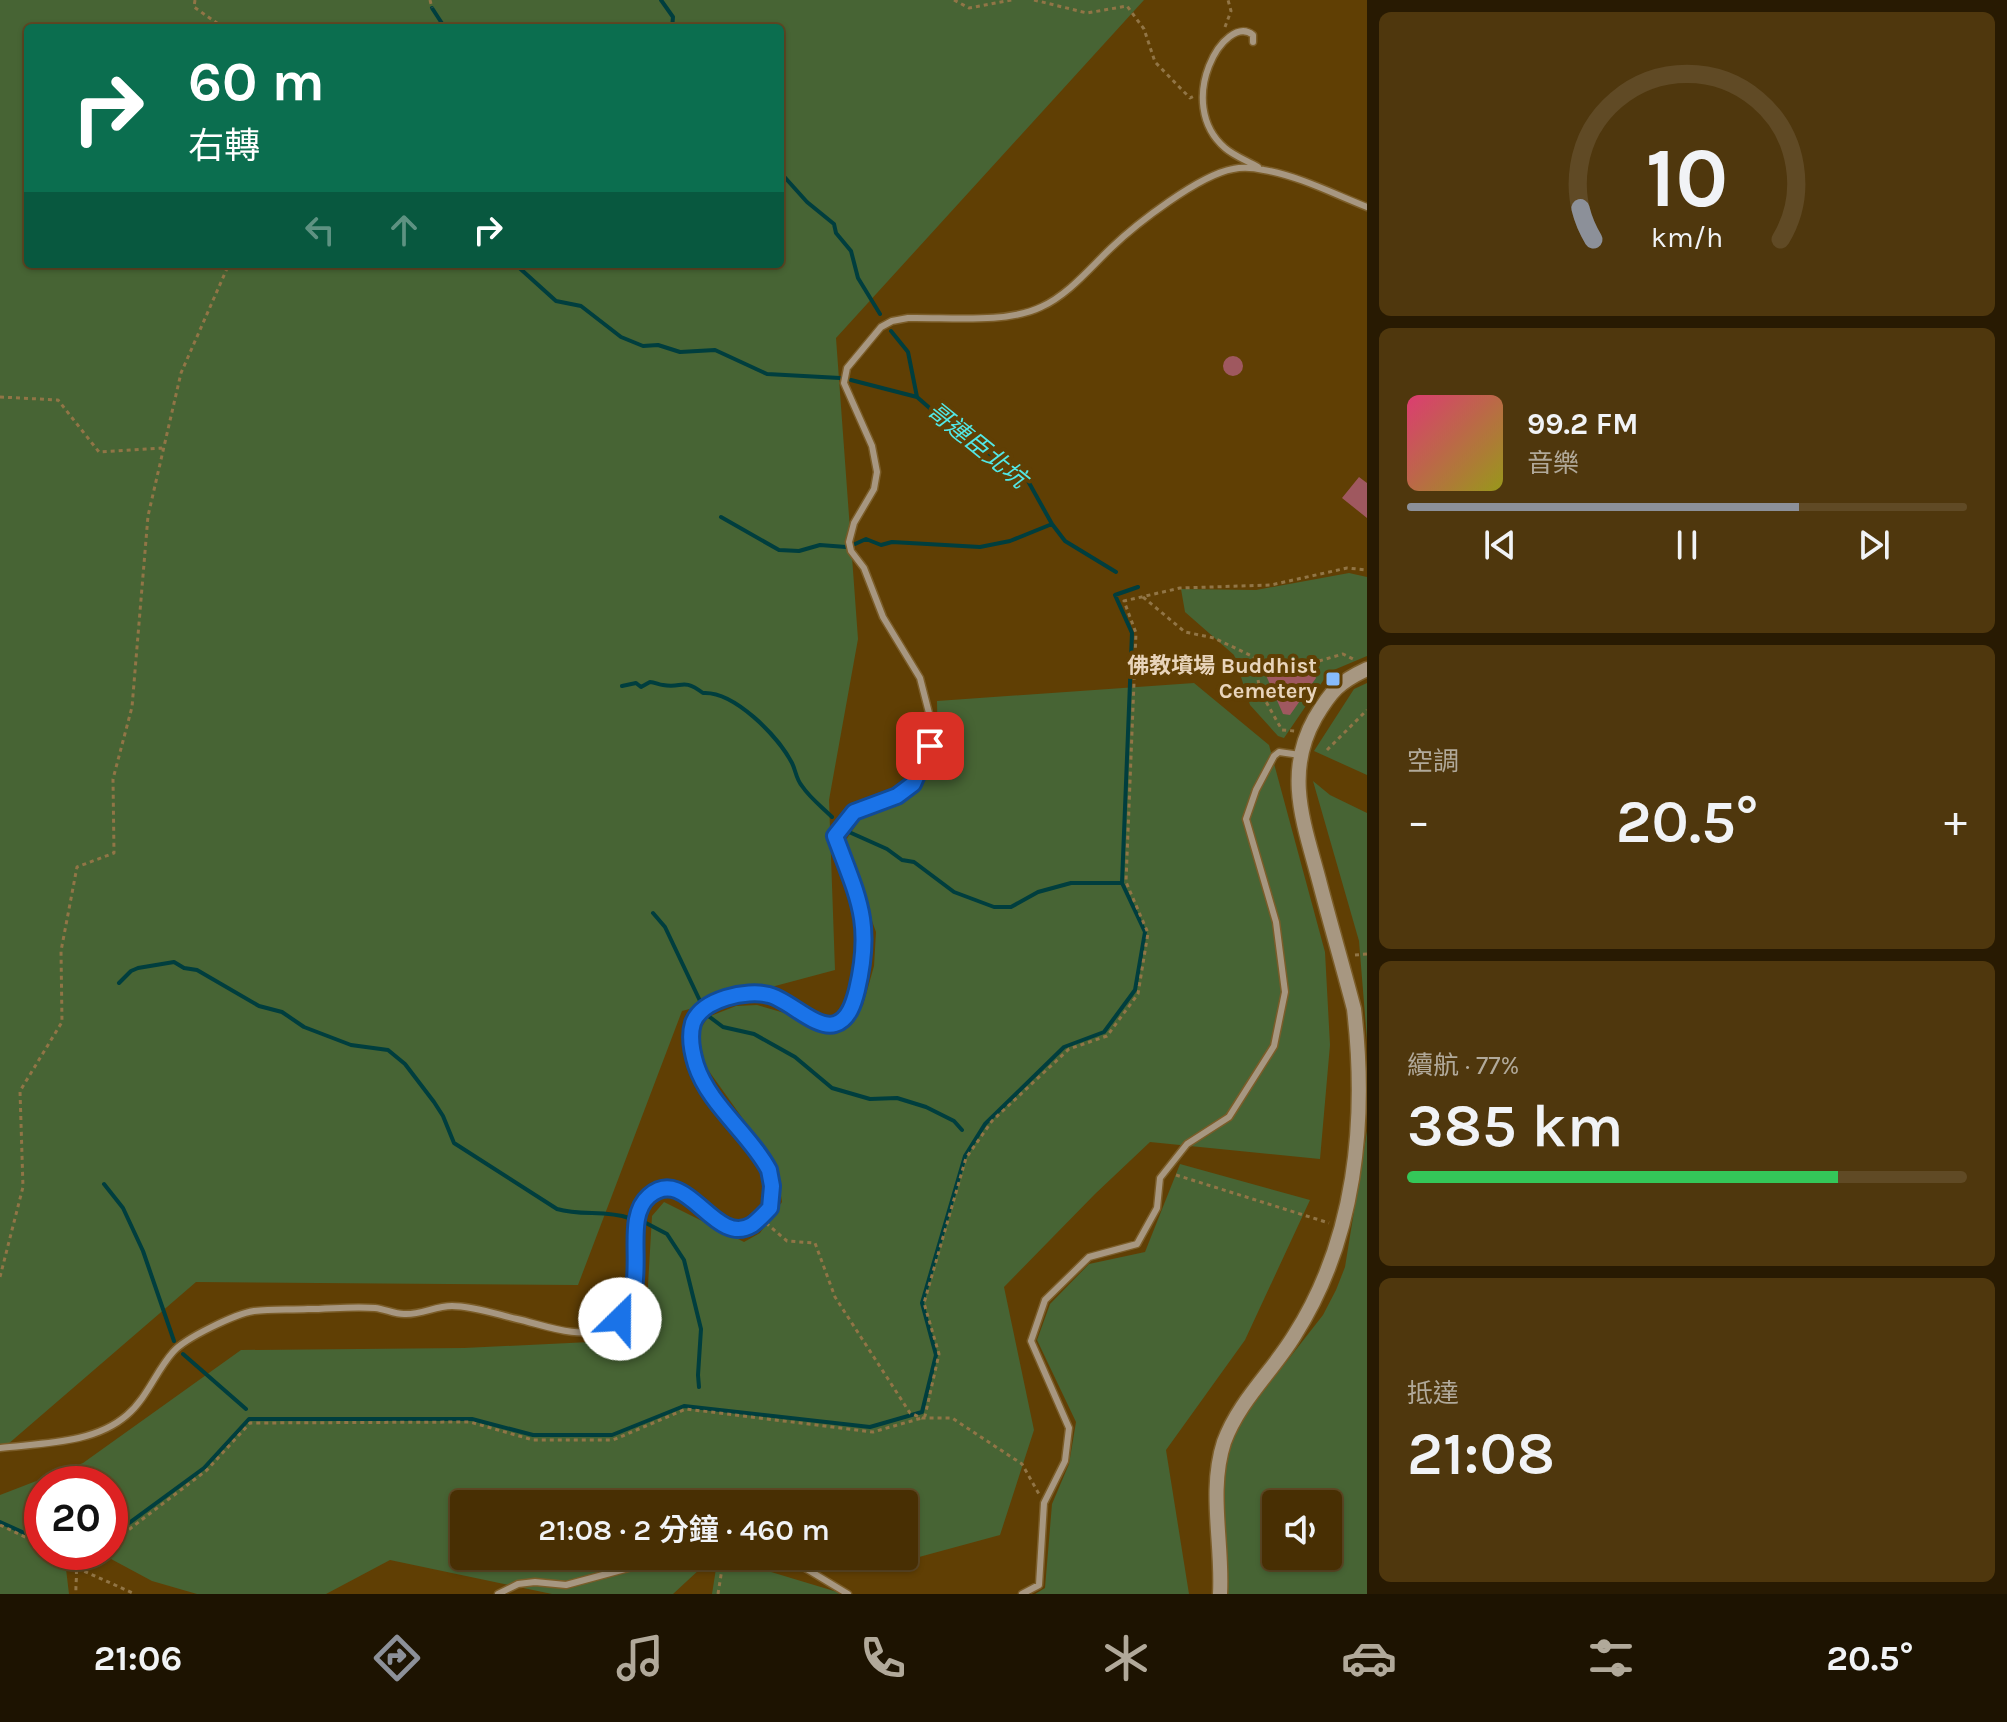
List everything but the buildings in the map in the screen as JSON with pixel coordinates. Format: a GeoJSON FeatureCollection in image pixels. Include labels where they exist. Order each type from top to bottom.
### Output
{"type":"FeatureCollection","features":[{"type":"Feature","properties":{"kind":"street"},"geometry":{"type":"LineString","coordinates":[[1220,1594],[1217,1493],[1223,1446],[1236,1415],[1290,1344],[1329,1269],[1344,1228],[1361,1148],[1364,1069],[1354,1009],[1300,805],[1297,781],[1307,733],[1323,705],[1342,681],[1364,666]]}},
{"type":"Feature","properties":{"kind":"lane"},"geometry":{"type":"LineString","coordinates":[[1253,42],[1253,35],[1248,31],[1229,37],[1212,59],[1201,92],[1203,112],[1216,136],[1226,148],[1261,169]]}},
{"type":"Feature","properties":{"kind":"lane"},"geometry":{"type":"LineString","coordinates":[[0,1448],[79,1438],[108,1428],[127,1416],[145,1396],[178,1347],[253,1311],[365,1308],[402,1315],[455,1306],[577,1332],[601,1330],[620,1319],[631,1302],[637,1269],[637,1218],[649,1196],[664,1189],[680,1192],[722,1225],[736,1228],[745,1228],[760,1218],[770,1208],[772,1186],[769,1170],[712,1093],[697,1067],[691,1037],[693,1023],[701,1011],[712,1004],[756,993],[776,997],[815,1021],[830,1025],[837,1024],[847,1015],[853,1005],[865,939],[862,909],[835,836],[854,812],[897,796],[913,784],[930,746],[929,713],[920,678],[883,617],[864,568],[850,547],[850,531],[872,493],[877,472],[872,446],[844,383],[847,368],[878,330],[895,320],[1010,316],[1041,308],[1060,296],[1121,239],[1184,192],[1233,169],[1261,169],[1285,175],[1367,207]]}},
{"type":"Feature","properties":{"kind":"lane"},"geometry":{"type":"LineString","coordinates":[[1022,1594],[1039,1585],[1044,1503],[1065,1461],[1069,1428],[1031,1341],[1045,1300],[1089,1257],[1137,1244],[1157,1208],[1160,1178],[1187,1144],[1229,1117],[1274,1046],[1285,992],[1276,922],[1246,819],[1256,790],[1274,756],[1279,752],[1300,755]]}},
{"type":"Feature","properties":{"kind":"lane"},"geometry":{"type":"LineString","coordinates":[[498,1594],[518,1584],[566,1585],[622,1570]]}},
{"type":"Feature","properties":{"kind":"lane"},"geometry":{"type":"LineString","coordinates":[[808,1570],[848,1594]]}},
{"type":"Feature","properties":{"kind":"path"},"geometry":{"type":"LineString","coordinates":[[195,0],[194,7],[218,24]]}},
{"type":"Feature","properties":{"kind":"path"},"geometry":{"type":"LineString","coordinates":[[430,0],[432,8]]}},
{"type":"Feature","properties":{"kind":"path"},"geometry":{"type":"LineString","coordinates":[[954,0],[969,8],[1012,0]]}},
{"type":"Feature","properties":{"kind":"path"},"geometry":{"type":"LineString","coordinates":[[1034,0],[1087,13],[1127,6],[1144,29],[1155,62],[1190,98],[1201,92]]}},
{"type":"Feature","properties":{"kind":"path"},"geometry":{"type":"LineString","coordinates":[[1228,0],[1231,11],[1224,30],[1229,37]]}},
{"type":"Feature","properties":{"kind":"path"},"geometry":{"type":"LineString","coordinates":[[0,1277],[23,1187],[20,1091],[62,1022],[61,951],[77,867],[114,853],[113,779],[132,707],[148,516],[181,373],[227,268]]}},
{"type":"Feature","properties":{"kind":"path"},"geometry":{"type":"LineString","coordinates":[[0,397],[58,400],[99,452],[164,448]]}},
{"type":"Feature","properties":{"kind":"path"},"geometry":{"type":"LineString","coordinates":[[921,1418],[925,1416],[939,1354],[924,1303],[966,1158],[992,1121],[1069,1049],[1107,1036],[1138,994],[1148,933],[1126,882],[1136,633],[1124,601],[1180,588],[1271,585],[1347,568],[1367,570]]}},
{"type":"Feature","properties":{"kind":"path"},"geometry":{"type":"LineString","coordinates":[[1143,597],[1185,632],[1214,638],[1254,657],[1260,691],[1282,730],[1292,731]]}},
{"type":"Feature","properties":{"kind":"path"},"geometry":{"type":"LineString","coordinates":[[1319,661],[1343,654],[1364,666]]}},
{"type":"Feature","properties":{"kind":"path"},"geometry":{"type":"LineString","coordinates":[[1327,750],[1367,710]]}},
{"type":"Feature","properties":{"kind":"path"},"geometry":{"type":"LineString","coordinates":[[1165,1172],[1344,1228]]}},
{"type":"Feature","properties":{"kind":"path"},"geometry":{"type":"LineString","coordinates":[[760,1218],[787,1241],[815,1243],[835,1297],[910,1413],[921,1418]]}},
{"type":"Feature","properties":{"kind":"path"},"geometry":{"type":"LineString","coordinates":[[128,1530],[207,1470],[250,1423],[470,1422],[533,1440],[613,1440],[686,1409],[873,1432],[921,1418],[952,1418],[1022,1464],[1044,1503]]}},
{"type":"Feature","properties":{"kind":"path"},"geometry":{"type":"LineString","coordinates":[[0,1525],[24,1536]]}},
{"type":"Feature","properties":{"kind":"path"},"geometry":{"type":"LineString","coordinates":[[76,1594],[77,1570]]}},
{"type":"Feature","properties":{"kind":"path"},"geometry":{"type":"LineString","coordinates":[[81,1570],[135,1594]]}},
{"type":"Feature","properties":{"kind":"path"},"geometry":{"type":"LineString","coordinates":[[718,1594],[722,1570]]}},
{"type":"Feature","properties":{"kind":"green space"},"geometry":{"type":"Polygon","coordinates":[[[0,0],[1144,0],[836,338],[858,639],[829,800],[835,970],[682,1011],[578,1285],[196,1282],[0,1451],[0,0]]]}},
{"type":"Feature","properties":{"kind":"green space"},"geometry":{"type":"Polygon","coordinates":[[[1349,573],[1367,577],[1367,656],[1329,672],[1284,738],[1278,736],[1250,705],[1234,655],[1185,612],[1181,589],[1256,590],[1349,573]]]}},
{"type":"Feature","properties":{"kind":"green space"},"geometry":{"type":"Polygon","coordinates":[[[1194,683],[1269,745],[1325,952],[1330,1045],[1320,1159],[1150,1142],[1004,1287],[1034,1430],[1000,1535],[918,1557],[918,1490],[450,1490],[450,1570],[699,1570],[673,1594],[552,1594],[390,1560],[326,1594],[197,1594],[152,1581],[128,1568],[128,1466],[75,1466],[241,1350],[464,1348],[651,1339],[648,1285],[652,1216],[664,1202],[744,1242],[760,1233],[782,1202],[776,1165],[706,1067],[698,1033],[708,1017],[736,1006],[757,1005],[788,1014],[814,1029],[832,1031],[851,1025],[863,1005],[874,966],[876,932],[844,843],[860,819],[909,799],[938,752],[937,701],[1194,683]]]}},
{"type":"Feature","properties":{"kind":"green space"},"geometry":{"type":"Polygon","coordinates":[[[1367,683],[1367,775],[1314,751],[1354,689],[1367,683]]]}},
{"type":"Feature","properties":{"kind":"green space"},"geometry":{"type":"Polygon","coordinates":[[[1313,781],[1330,795],[1367,813],[1367,1040],[1359,941],[1313,781]]]}},
{"type":"Feature","properties":{"kind":"green space"},"geometry":{"type":"Polygon","coordinates":[[[1367,1131],[1367,1594],[1225,1594],[1223,1485],[1227,1453],[1240,1421],[1323,1315],[1345,1267],[1367,1131]]]}},
{"type":"Feature","properties":{"kind":"green space"},"geometry":{"type":"Polygon","coordinates":[[[1180,1164],[1310,1200],[1245,1340],[1166,1450],[1189,1594],[1035,1594],[1045,1588],[1052,1504],[1069,1464],[1076,1422],[1037,1340],[1050,1304],[1089,1264],[1145,1252],[1180,1164]]]}},
{"type":"Feature","properties":{"kind":"green space"},"geometry":{"type":"Polygon","coordinates":[[[24,1486],[24,1570],[66,1570],[69,1594],[0,1594],[0,1495],[24,1486]]]}},
{"type":"Feature","properties":{"kind":"green space"},"geometry":{"type":"Polygon","coordinates":[[[716,1570],[764,1570],[844,1594],[712,1594],[716,1570]]]}},
{"type":"Feature","properties":{"kind":"waterway"},"geometry":{"type":"LineString","coordinates":[[661,0],[673,17],[672,24]]}},
{"type":"Feature","properties":{"kind":"waterway","name":"哥連臣北坑"},"geometry":{"type":"LineString","coordinates":[[432,8],[442,24]]}},
{"type":"Feature","properties":{"kind":"waterway"},"geometry":{"type":"LineString","coordinates":[[784,176],[807,202],[834,224],[836,233],[851,251],[858,278],[880,314]]}},
{"type":"Feature","properties":{"kind":"waterway","name":"哥連臣北坑"},"geometry":{"type":"LineString","coordinates":[[519,268],[556,301],[581,306],[621,337],[643,346],[658,345],[680,352],[715,350],[767,374],[840,378]]}},
{"type":"Feature","properties":{"kind":"waterway"},"geometry":{"type":"LineString","coordinates":[[891,331],[908,352],[917,397]]}},
{"type":"Feature","properties":{"kind":"waterway","name":"哥連臣北坑"},"geometry":{"type":"LineString","coordinates":[[851,380],[917,397],[964,438],[1028,481],[1065,541],[1116,572]]}},
{"type":"Feature","properties":{"kind":"waterway"},"geometry":{"type":"LineString","coordinates":[[721,517],[779,550],[799,551],[820,545],[846,547]]}},
{"type":"Feature","properties":{"kind":"waterway"},"geometry":{"type":"LineString","coordinates":[[855,544],[866,539],[881,545],[892,542],[980,547],[1010,541],[1052,524]]}},
{"type":"Feature","properties":{"kind":"waterway"},"geometry":{"type":"LineString","coordinates":[[128,1524],[204,1468],[249,1419],[472,1419],[533,1435],[612,1435],[684,1406],[870,1427],[922,1412],[936,1355],[922,1303],[965,1156],[985,1124],[1064,1047],[1104,1032],[1135,990],[1145,932],[1122,883],[1132,633],[1115,595],[1138,587]]}},
{"type":"Feature","properties":{"kind":"waterway"},"geometry":{"type":"LineString","coordinates":[[622,686],[636,683],[641,687],[650,682],[670,686],[686,684],[741,707],[777,740],[800,783],[832,817]]}},
{"type":"Feature","properties":{"kind":"waterway"},"geometry":{"type":"LineString","coordinates":[[849,832],[887,849],[902,860],[914,862],[954,892],[994,907],[1011,907],[1038,892],[1071,883],[1121,883]]}},
{"type":"Feature","properties":{"kind":"waterway"},"geometry":{"type":"LineString","coordinates":[[653,913],[665,927],[701,1003]]}},
{"type":"Feature","properties":{"kind":"waterway"},"geometry":{"type":"LineString","coordinates":[[119,983],[138,968],[174,962],[197,970],[259,1006],[282,1012],[304,1027],[351,1045],[388,1050],[405,1064],[434,1102],[454,1143],[557,1209],[629,1218]]}},
{"type":"Feature","properties":{"kind":"waterway"},"geometry":{"type":"LineString","coordinates":[[707,1015],[723,1027],[754,1034],[795,1057],[832,1088],[870,1099],[897,1098],[926,1107],[954,1121],[962,1130]]}},
{"type":"Feature","properties":{"kind":"waterway"},"geometry":{"type":"LineString","coordinates":[[104,1184],[123,1208],[143,1251],[174,1341]]}},
{"type":"Feature","properties":{"kind":"waterway"},"geometry":{"type":"LineString","coordinates":[[646,1223],[667,1234],[684,1260],[701,1329],[699,1387]]}},
{"type":"Feature","properties":{"kind":"waterway"},"geometry":{"type":"LineString","coordinates":[[183,1354],[246,1409]]}},
{"type":"Feature","properties":{"kind":"waterway"},"geometry":{"type":"LineString","coordinates":[[0,1522],[24,1533]]}},
{"type":"Feature","properties":{"kind":"place","name":"佛教墳場 Buddhist Cemetery"},"geometry":{"type":"Point","coordinates":[1333,679]}},
{"type":"Feature","properties":{"kind":"route"},"geometry":{"type":"LineString","coordinates":[[620,1319],[628,1308],[635,1287],[637,1218],[649,1196],[664,1189],[680,1192],[722,1225],[736,1228],[753,1224],[770,1208],[772,1186],[769,1170],[712,1093],[697,1067],[691,1037],[693,1023],[696,1016],[712,1004],[756,993],[776,997],[815,1021],[830,1025],[837,1024],[847,1015],[853,1005],[865,939],[862,909],[835,836],[854,812],[897,796],[913,784],[930,746]]}}]}
